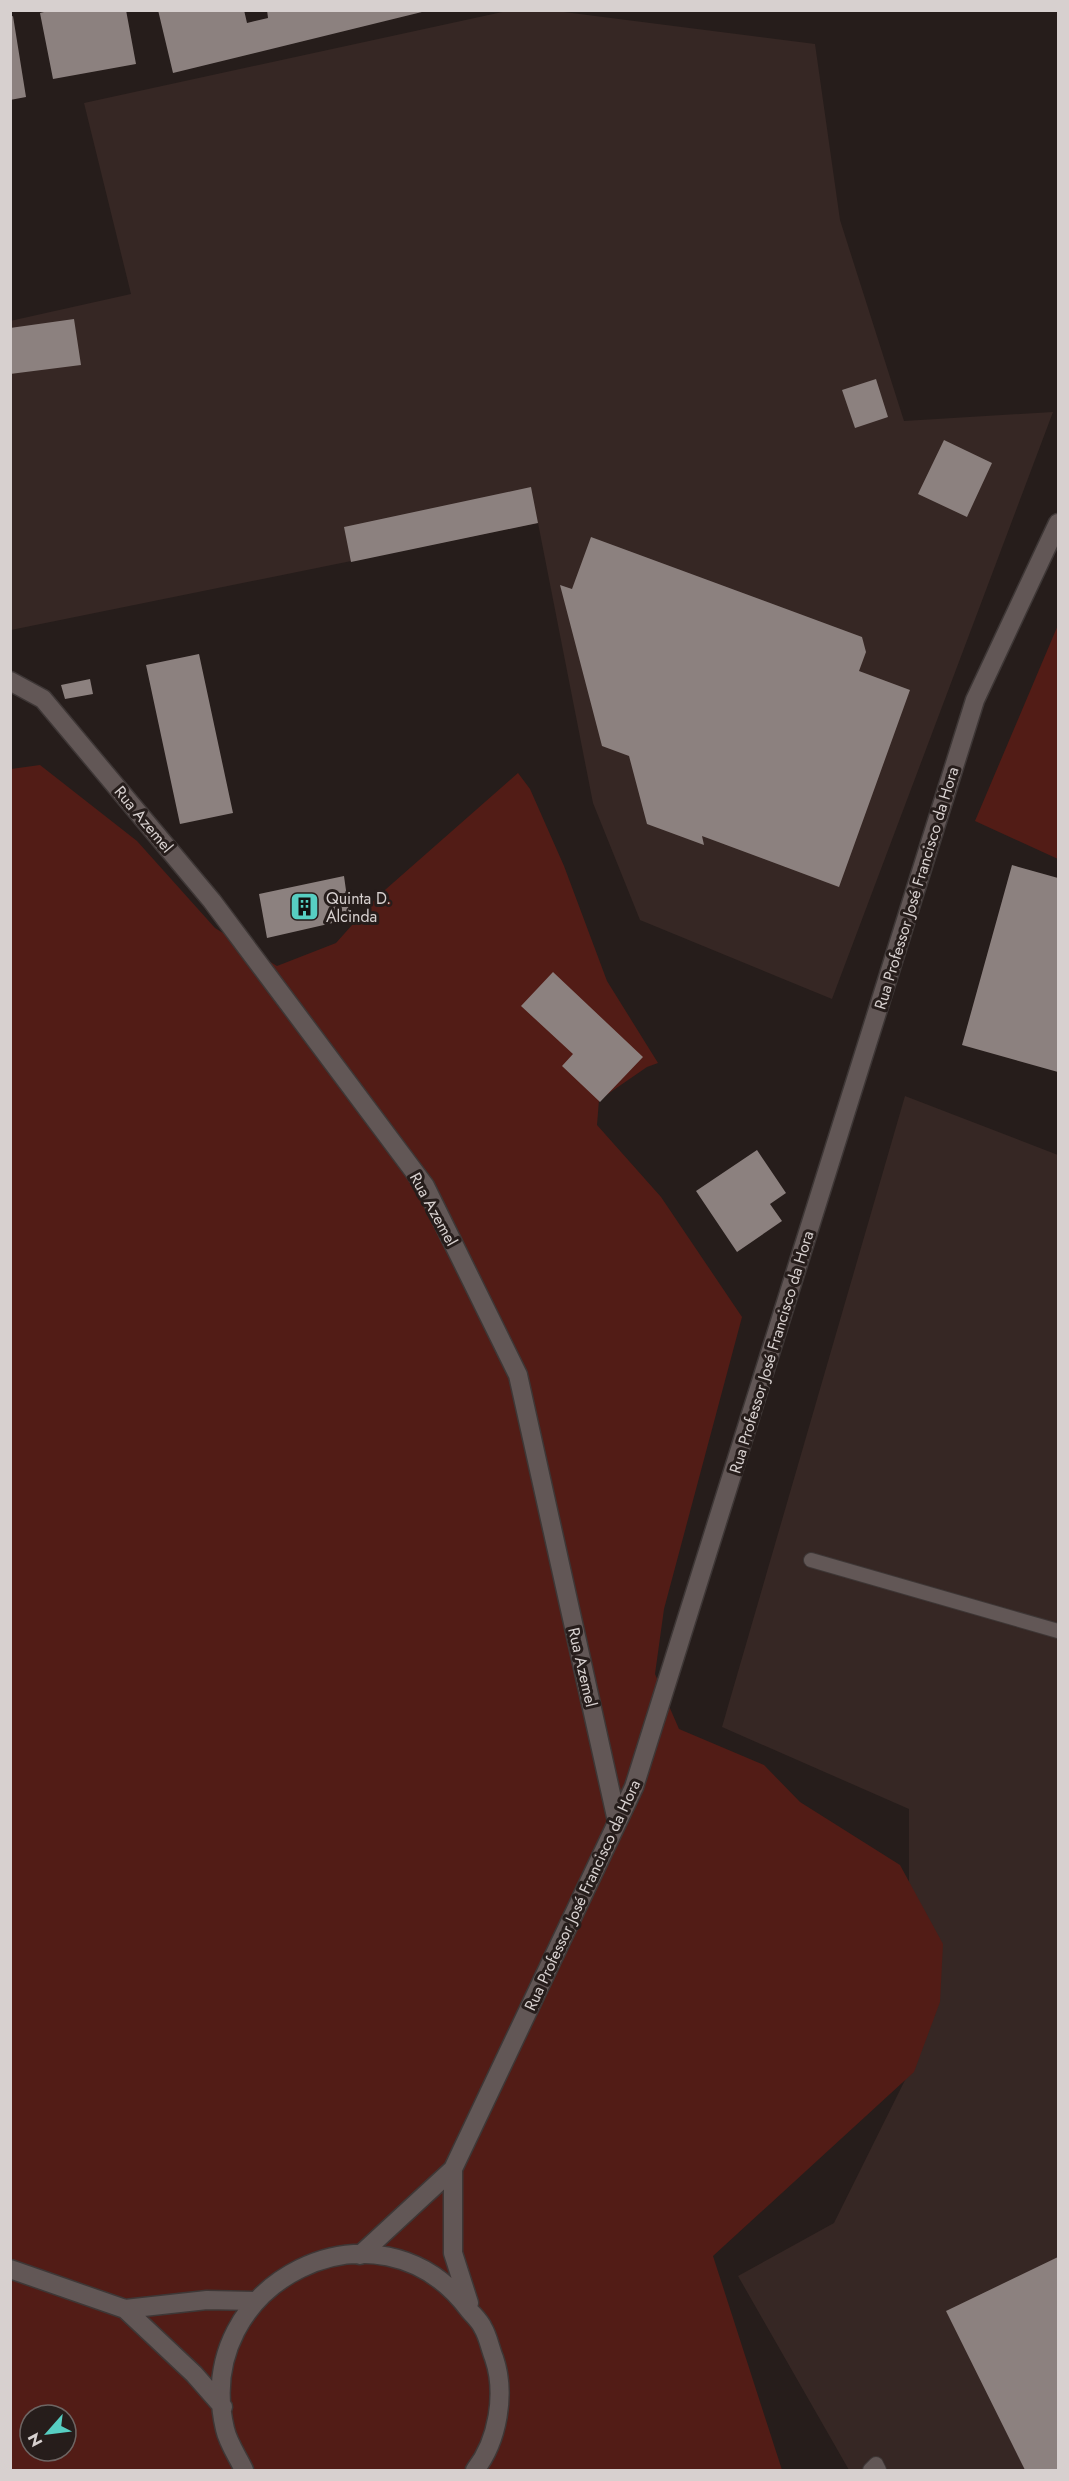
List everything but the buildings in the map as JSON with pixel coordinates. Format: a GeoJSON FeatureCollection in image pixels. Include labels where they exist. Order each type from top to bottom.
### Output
{"type":"FeatureCollection","features":[{"type":"Feature","properties":{"kind":"main road","name":"Rua Professor José Francisco da Hora"},"geometry":{"type":"LineString","coordinates":[[360,2255],[453,2169],[634,1787],[975,700],[1059,523]]}},
{"type":"Feature","properties":{"kind":"main road","name":"Rua Azemel"},"geometry":{"type":"LineString","coordinates":[[10,681],[43,699],[212,901],[425,1186],[518,1375],[617,1821]]}},
{"type":"Feature","properties":{"kind":"main road","name":"Rua Professor José Francisco da Hora"},"geometry":{"type":"LineString","coordinates":[[453,2169],[453,2253],[471,2312]]}},
{"type":"Feature","properties":{"kind":"main road"},"geometry":{"type":"LineString","coordinates":[[244,2470],[225,2430],[220,2383],[231,2339],[254,2301],[289,2272],[331,2256],[376,2254],[419,2266],[456,2292],[484,2328],[498,2370],[498,2415],[483,2460],[475,2470]]}},
{"type":"Feature","properties":{"kind":"main road"},"geometry":{"type":"LineString","coordinates":[[10,2269],[124,2309],[194,2374],[223,2407]]}},
{"type":"Feature","properties":{"kind":"main road"},"geometry":{"type":"LineString","coordinates":[[124,2309],[207,2300],[254,2301]]}},
{"type":"Feature","properties":{"kind":"lane"},"geometry":{"type":"LineString","coordinates":[[811,1560],[1059,1631]]}},
{"type":"Feature","properties":{"kind":"lane"},"geometry":{"type":"LineString","coordinates":[[870,2470],[876,2464],[879,2470]]}},
{"type":"Feature","properties":{"kind":"shaded area"},"geometry":{"type":"Polygon","coordinates":[[[507,11],[556,11],[815,44],[840,220],[904,421],[1053,412],[832,999],[640,920],[593,803],[538,523],[11,630],[10,321],[131,294],[84,103],[507,11]]]}},
{"type":"Feature","properties":{"kind":"shaded area"},"geometry":{"type":"Polygon","coordinates":[[[1058,625],[1058,859],[975,821],[1058,625]]]}},
{"type":"Feature","properties":{"kind":"shaded area"},"geometry":{"type":"Polygon","coordinates":[[[40,765],[137,841],[215,928],[277,966],[336,943],[377,897],[518,773],[530,789],[564,866],[607,981],[658,1063],[647,1067],[599,1100],[597,1125],[661,1197],[742,1317],[664,1609],[655,1674],[679,1729],[764,1765],[800,1802],[900,1865],[943,1944],[940,2002],[914,2072],[713,2256],[782,2470],[11,2470],[11,769],[40,765]]]}},
{"type":"Feature","properties":{"kind":"shaded area"},"geometry":{"type":"Polygon","coordinates":[[[905,1096],[1058,1155],[1058,2470],[849,2470],[738,2276],[834,2223],[909,2072],[909,1809],[722,1727],[905,1096]]]}},
{"type":"Feature","properties":{"kind":"place","name":"Quinta D. Alcinda"},"geometry":{"type":"Point","coordinates":[305,907]}}]}
